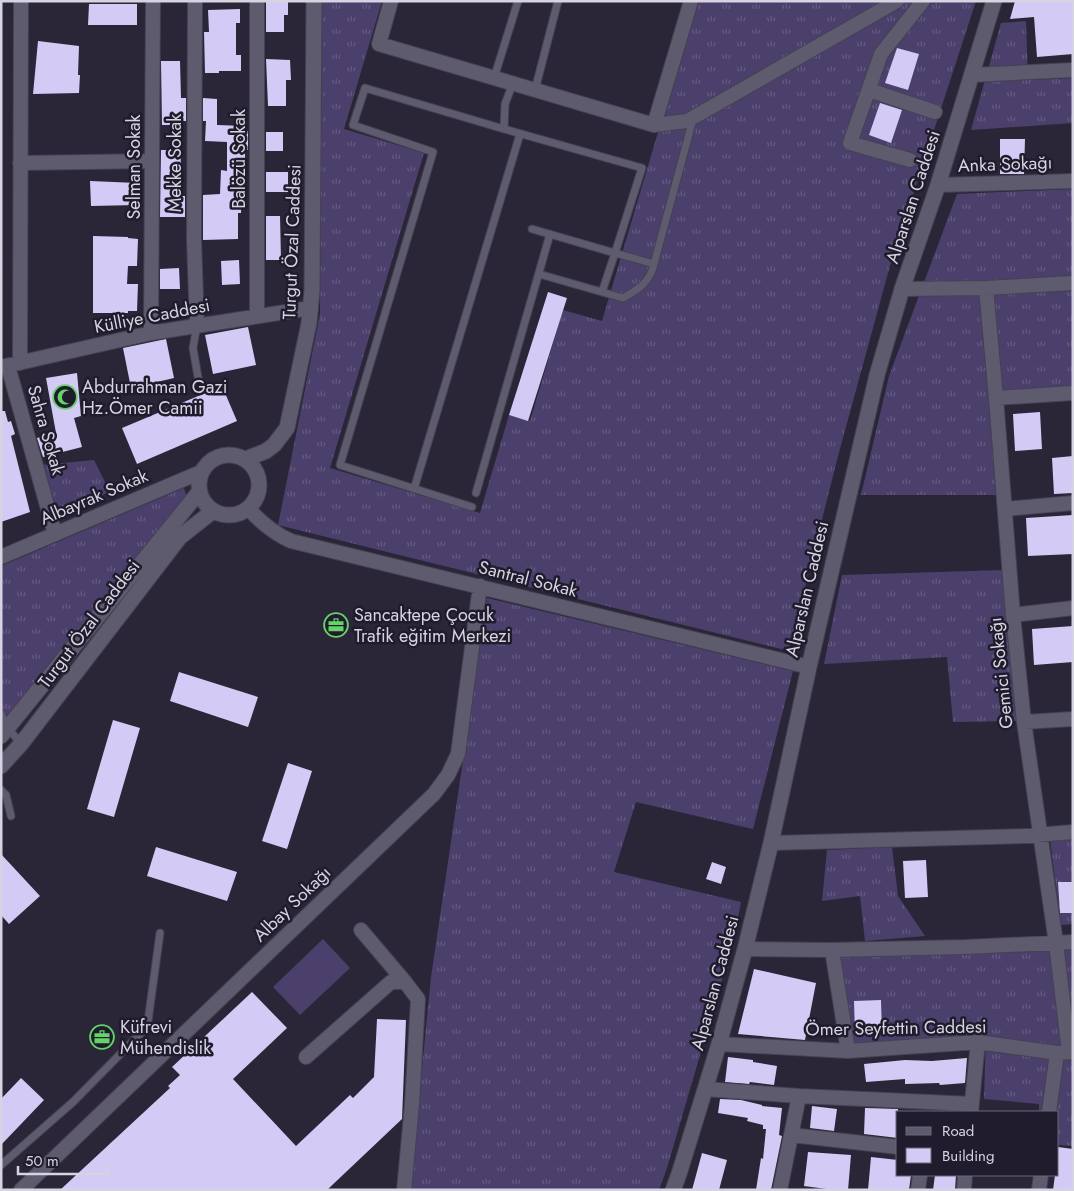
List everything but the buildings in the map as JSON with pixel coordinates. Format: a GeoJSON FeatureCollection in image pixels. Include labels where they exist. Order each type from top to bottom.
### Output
{"type":"FeatureCollection","features":[{"type":"Feature","properties":{"kind":"street","name":"Sahra Sokak"},"geometry":{"type":"LineString","coordinates":[[21,1],[20,163],[10,365],[55,534]]}},
{"type":"Feature","properties":{"kind":"street","name":"Selman Sokak"},"geometry":{"type":"LineString","coordinates":[[151,333],[153,1]]}},
{"type":"Feature","properties":{"kind":"street","name":"Mekke Sokak"},"geometry":{"type":"LineString","coordinates":[[194,1],[194,240],[197,325]]}},
{"type":"Feature","properties":{"kind":"street","name":"Balözü Sokak"},"geometry":{"type":"LineString","coordinates":[[257,1],[257,316]]}},
{"type":"Feature","properties":{"kind":"street","name":"Turgut Özal Caddesi"},"geometry":{"type":"LineString","coordinates":[[246,459],[266,452],[287,428],[311,308],[314,1]]}},
{"type":"Feature","properties":{"kind":"street"},"geometry":{"type":"LineString","coordinates":[[391,1],[379,44],[654,125],[687,121],[694,118],[897,1]]}},
{"type":"Feature","properties":{"kind":"street"},"geometry":{"type":"LineString","coordinates":[[654,125],[691,1]]}},
{"type":"Feature","properties":{"kind":"street"},"geometry":{"type":"LineString","coordinates":[[910,160],[850,143],[881,54],[923,1]]}},
{"type":"Feature","properties":{"kind":"street","name":"Alparslan Caddesi"},"geometry":{"type":"LineString","coordinates":[[673,1190],[719,1044],[745,949],[771,843],[808,667],[876,374],[902,289],[938,185],[994,1]]}},
{"type":"Feature","properties":{"kind":"street"},"geometry":{"type":"LineString","coordinates":[[972,75],[1073,70]]}},
{"type":"Feature","properties":{"kind":"street"},"geometry":{"type":"LineString","coordinates":[[868,90],[935,112]]}},
{"type":"Feature","properties":{"kind":"street"},"geometry":{"type":"LineString","coordinates":[[20,163],[152,161]]}},
{"type":"Feature","properties":{"kind":"street","name":"Anka Sokağı"},"geometry":{"type":"LineString","coordinates":[[938,185],[1073,181]]}},
{"type":"Feature","properties":{"kind":"street"},"geometry":{"type":"LineString","coordinates":[[902,289],[986,288],[1073,283]]}},
{"type":"Feature","properties":{"kind":"street","name":"Gemici Sokağı"},"geometry":{"type":"LineString","coordinates":[[986,288],[1013,615],[1024,722],[1056,943],[1066,1052],[1049,1111]]}},
{"type":"Feature","properties":{"kind":"street","name":"Külliye Caddesi"},"geometry":{"type":"LineString","coordinates":[[10,365],[151,333],[311,308]]}},
{"type":"Feature","properties":{"kind":"street"},"geometry":{"type":"LineString","coordinates":[[996,398],[1073,393]]}},
{"type":"Feature","properties":{"kind":"street"},"geometry":{"type":"LineString","coordinates":[[226,454],[237,455],[246,459],[254,466],[260,486],[253,504],[237,514],[228,516],[213,511],[203,501],[199,492],[198,482],[202,472],[208,463],[216,457],[226,454]]}},
{"type":"Feature","properties":{"kind":"street","name":"Albayrak Sokak"},"geometry":{"type":"LineString","coordinates":[[1,557],[202,472]]}},
{"type":"Feature","properties":{"kind":"street","name":"Turgut Özal Caddesi"},"geometry":{"type":"LineString","coordinates":[[4,732],[199,492]]}},
{"type":"Feature","properties":{"kind":"street"},"geometry":{"type":"LineString","coordinates":[[1005,509],[1073,503]]}},
{"type":"Feature","properties":{"kind":"street","name":"Santral Sokak"},"geometry":{"type":"LineString","coordinates":[[248,508],[268,528],[279,536],[291,541],[808,667]]}},
{"type":"Feature","properties":{"kind":"street","name":"Turgut Özal Caddesi"},"geometry":{"type":"LineString","coordinates":[[1,766],[21,744],[180,537],[213,511]]}},
{"type":"Feature","properties":{"kind":"street","name":"Albay Sokağı"},"geometry":{"type":"LineString","coordinates":[[21,1190],[434,794],[448,775],[458,754],[480,586]]}},
{"type":"Feature","properties":{"kind":"street"},"geometry":{"type":"LineString","coordinates":[[1013,615],[1073,608]]}},
{"type":"Feature","properties":{"kind":"street"},"geometry":{"type":"LineString","coordinates":[[1024,722],[1073,719]]}},
{"type":"Feature","properties":{"kind":"street"},"geometry":{"type":"LineString","coordinates":[[771,843],[1073,832]]}},
{"type":"Feature","properties":{"kind":"street"},"geometry":{"type":"LineString","coordinates":[[362,930],[418,999],[412,1104],[403,1188]]}},
{"type":"Feature","properties":{"kind":"street"},"geometry":{"type":"LineString","coordinates":[[745,949],[832,950],[1073,942]]}},
{"type":"Feature","properties":{"kind":"street"},"geometry":{"type":"LineString","coordinates":[[832,950],[848,1051]]}},
{"type":"Feature","properties":{"kind":"street"},"geometry":{"type":"LineString","coordinates":[[306,1057],[391,982],[405,982]]}},
{"type":"Feature","properties":{"kind":"street"},"geometry":{"type":"LineString","coordinates":[[705,1089],[972,1108],[978,1042]]}},
{"type":"Feature","properties":{"kind":"street","name":"Ömer Seyfettin Caddesi"},"geometry":{"type":"LineString","coordinates":[[719,1044],[848,1051],[978,1042],[1066,1052]]}},
{"type":"Feature","properties":{"kind":"street"},"geometry":{"type":"LineString","coordinates":[[780,1190],[799,1096]]}},
{"type":"Feature","properties":{"kind":"street"},"geometry":{"type":"LineString","coordinates":[[791,1135],[896,1147]]}},
{"type":"Feature","properties":{"kind":"street"},"geometry":{"type":"LineString","coordinates":[[918,1190],[920,1176]]}},
{"type":"Feature","properties":{"kind":"street"},"geometry":{"type":"LineString","coordinates":[[964,1190],[966,1176]]}},
{"type":"Feature","properties":{"kind":"street"},"geometry":{"type":"LineString","coordinates":[[1039,1190],[1041,1176]]}},
{"type":"Feature","properties":{"kind":"lane"},"geometry":{"type":"LineString","coordinates":[[494,78],[518,1]]}},
{"type":"Feature","properties":{"kind":"lane"},"geometry":{"type":"LineString","coordinates":[[535,90],[558,1]]}},
{"type":"Feature","properties":{"kind":"lane"},"geometry":{"type":"LineString","coordinates":[[504,129],[505,104],[513,83]]}},
{"type":"Feature","properties":{"kind":"lane"},"geometry":{"type":"LineString","coordinates":[[472,507],[340,465],[433,152],[353,125],[365,88],[642,168],[602,292]]}},
{"type":"Feature","properties":{"kind":"lane"},"geometry":{"type":"LineString","coordinates":[[539,274],[623,298],[639,289],[652,275],[694,118]]}},
{"type":"Feature","properties":{"kind":"lane"},"geometry":{"type":"LineString","coordinates":[[414,489],[520,134]]}},
{"type":"Feature","properties":{"kind":"lane"},"geometry":{"type":"LineString","coordinates":[[532,229],[654,264]]}},
{"type":"Feature","properties":{"kind":"lane"},"geometry":{"type":"LineString","coordinates":[[476,493],[550,234]]}},
{"type":"Feature","properties":{"kind":"lane"},"geometry":{"type":"LineString","coordinates":[[197,325],[193,348],[199,383]]}},
{"type":"Feature","properties":{"kind":"lane"},"geometry":{"type":"LineString","coordinates":[[1,714],[4,732],[21,744]]}},
{"type":"Feature","properties":{"kind":"lane"},"geometry":{"type":"LineString","coordinates":[[1,790],[6,796],[11,816]]}},
{"type":"Feature","properties":{"kind":"lane"},"geometry":{"type":"LineString","coordinates":[[1,1165],[73,1102],[142,1032],[148,1021],[160,932]]}},
{"type":"Feature","properties":{"kind":"green space"},"geometry":{"type":"Polygon","coordinates":[[[322,1],[382,1],[344,129],[424,153],[330,468],[480,513],[509,415],[530,421],[563,310],[602,321],[697,1],[976,1],[891,262],[838,456],[789,651],[278,525],[320,314],[322,1]]]}},
{"type":"Feature","properties":{"kind":"green space"},"geometry":{"type":"Polygon","coordinates":[[[1026,21],[1028,80],[1073,78],[1073,123],[971,130],[1001,23],[1026,21]]]}},
{"type":"Feature","properties":{"kind":"green space"},"geometry":{"type":"Polygon","coordinates":[[[1073,189],[1073,388],[990,394],[1000,495],[861,495],[889,376],[957,194],[1073,189]]]}},
{"type":"Feature","properties":{"kind":"green space"},"geometry":{"type":"Polygon","coordinates":[[[94,460],[110,492],[58,513],[41,465],[94,460]]]}},
{"type":"Feature","properties":{"kind":"green space"},"geometry":{"type":"Polygon","coordinates":[[[184,488],[188,501],[1,724],[1,566],[184,488]]]}},
{"type":"Feature","properties":{"kind":"green space"},"geometry":{"type":"Polygon","coordinates":[[[1004,570],[1018,721],[953,722],[947,657],[824,664],[842,575],[1004,570]]]}},
{"type":"Feature","properties":{"kind":"green space"},"geometry":{"type":"Polygon","coordinates":[[[487,598],[793,671],[753,829],[636,802],[614,872],[741,902],[733,942],[659,1190],[410,1190],[431,977],[487,598]]]}},
{"type":"Feature","properties":{"kind":"green space"},"geometry":{"type":"Polygon","coordinates":[[[1073,838],[1073,924],[1061,925],[1050,839],[1073,838]]]}},
{"type":"Feature","properties":{"kind":"green space"},"geometry":{"type":"Polygon","coordinates":[[[892,847],[898,896],[925,936],[865,941],[860,896],[822,901],[827,850],[892,847]]]}},
{"type":"Feature","properties":{"kind":"green space"},"geometry":{"type":"Polygon","coordinates":[[[323,939],[350,968],[300,1015],[273,987],[323,939]]]}},
{"type":"Feature","properties":{"kind":"green space"},"geometry":{"type":"Polygon","coordinates":[[[1073,944],[1073,1146],[1059,1145],[1059,1111],[1039,1111],[1039,1104],[984,1099],[986,1035],[854,1044],[840,955],[1073,944]]]}},
{"type":"Feature","properties":{"kind":"place","name":"Abdurrahman Gazi Hz.Ömer Camii"},"geometry":{"type":"Point","coordinates":[65,397]}},
{"type":"Feature","properties":{"kind":"place","name":"Sancaktepe Çocuk Trafik eğitim Merkezi"},"geometry":{"type":"Point","coordinates":[336,625]}},
{"type":"Feature","properties":{"kind":"place","name":"Küfrevi Mühendislik"},"geometry":{"type":"Point","coordinates":[102,1037]}}]}
